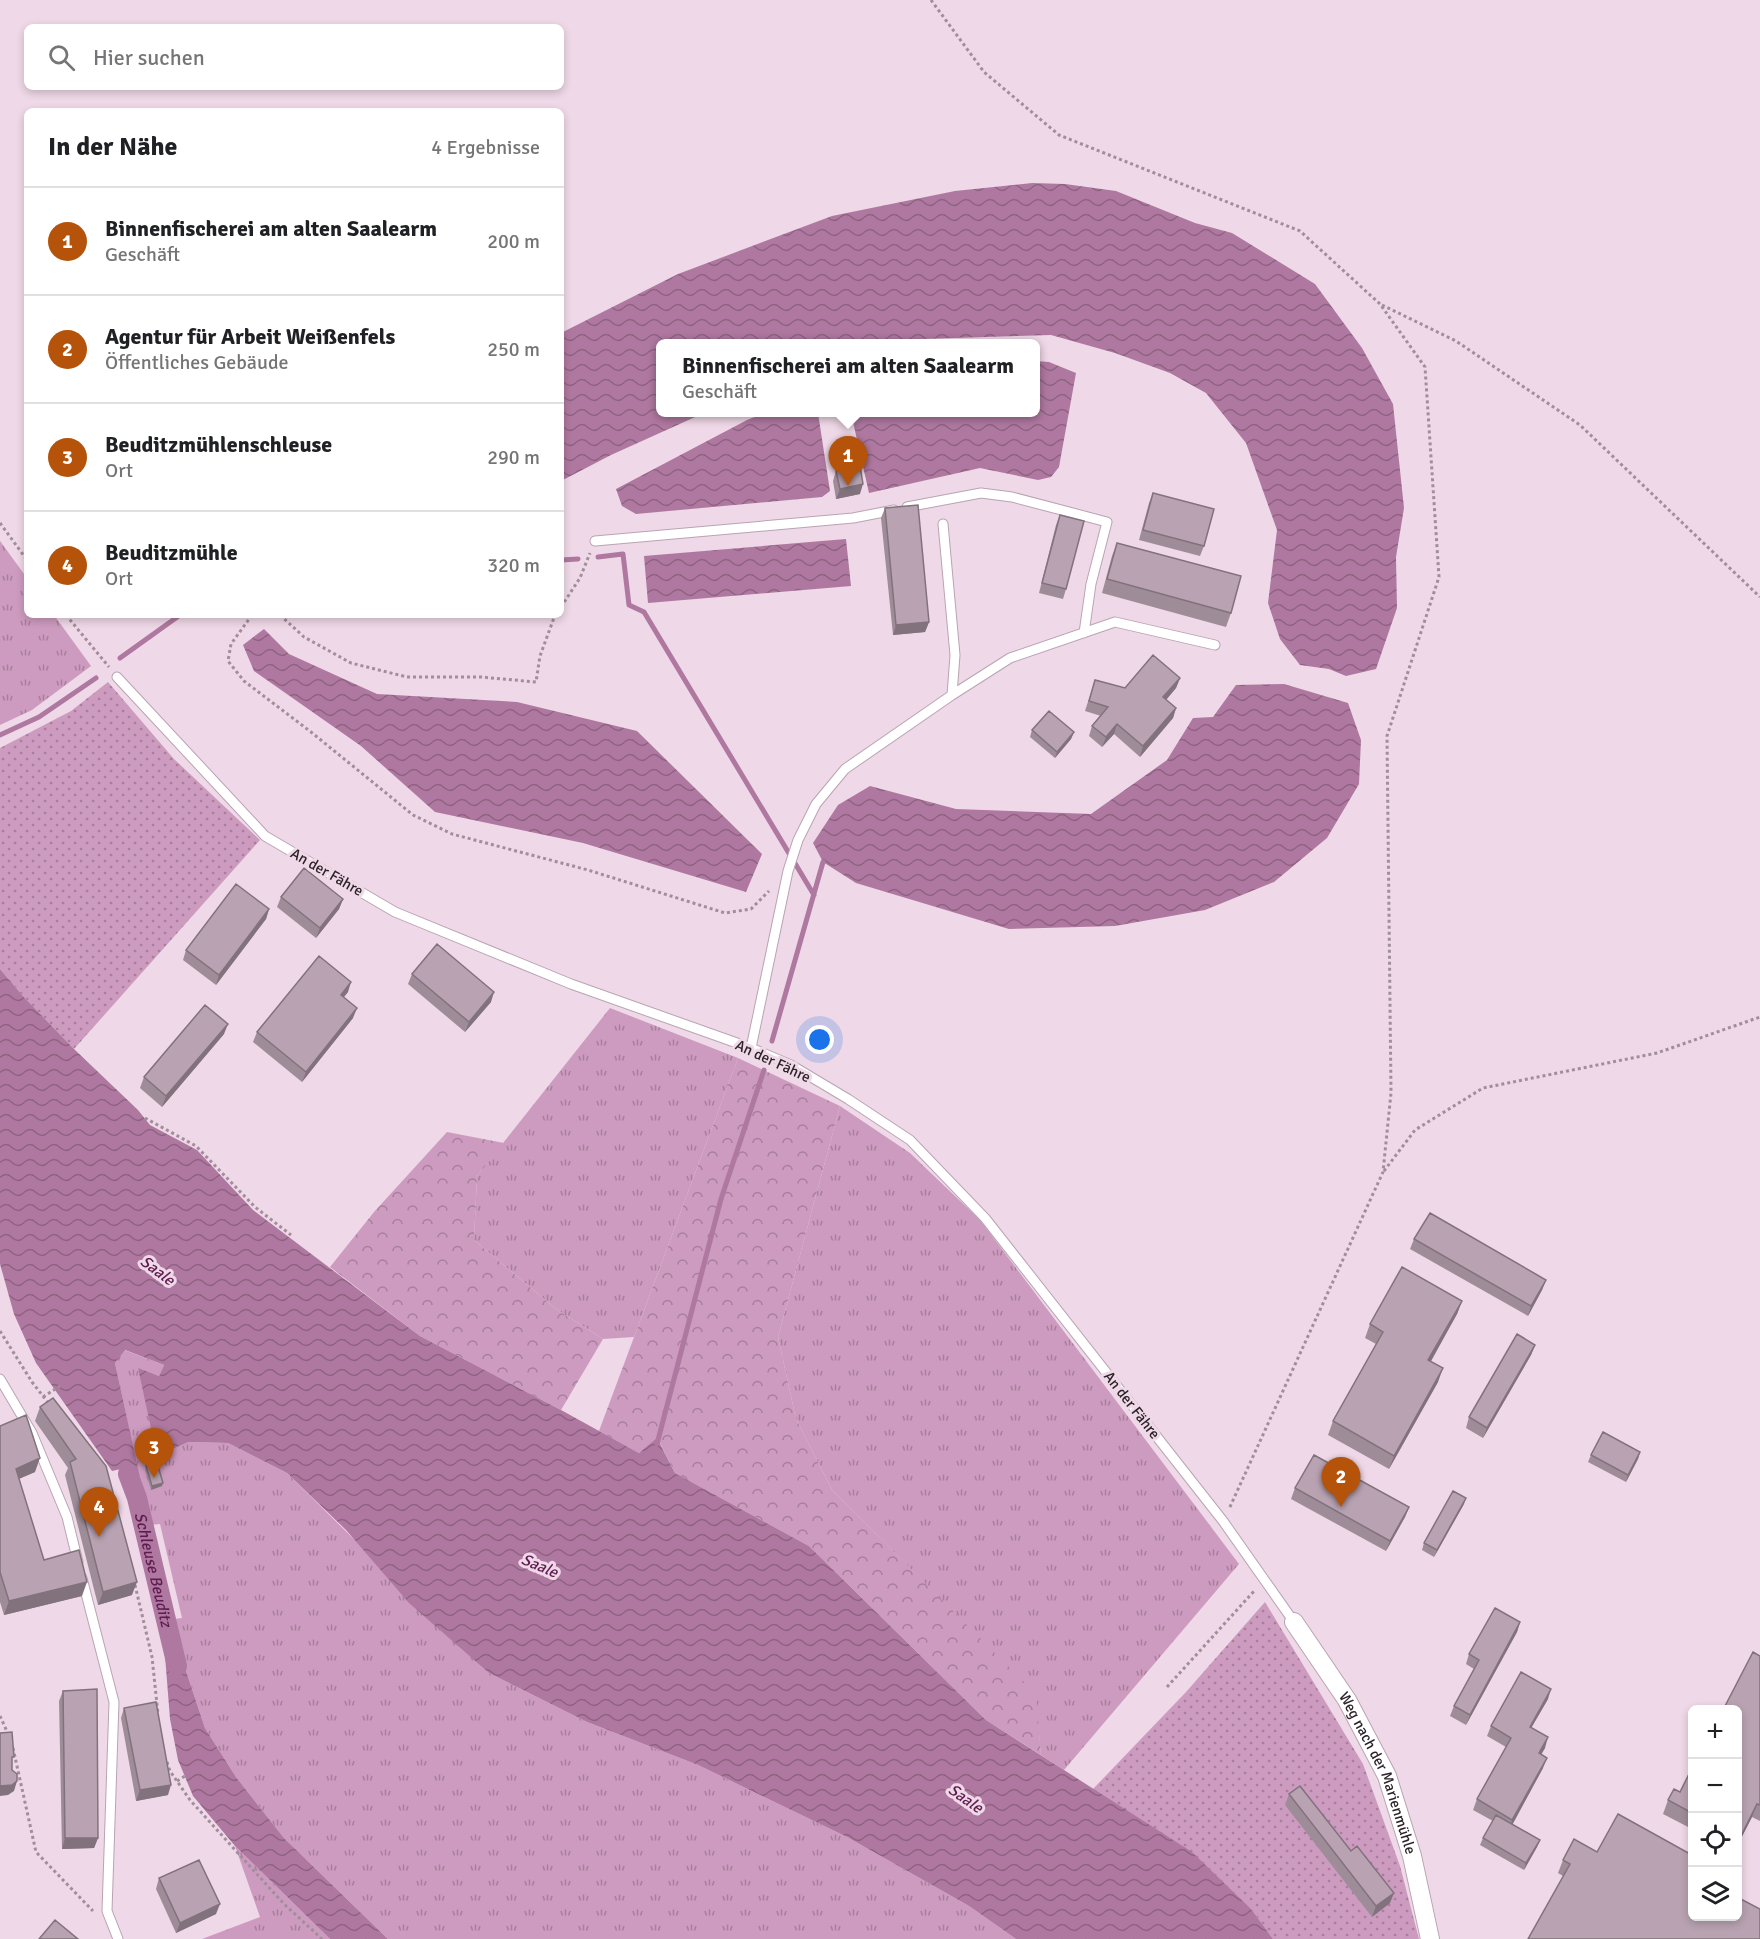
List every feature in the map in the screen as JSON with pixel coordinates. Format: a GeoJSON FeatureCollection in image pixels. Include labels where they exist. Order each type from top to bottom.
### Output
{"type":"FeatureCollection","features":[{"type":"Feature","properties":{"kind":"street","name":"Weg nach der Marienmühle"},"geometry":{"type":"LineString","coordinates":[[1294,1622],[1347,1700],[1387,1776],[1412,1856],[1430,1939]]}},
{"type":"Feature","properties":{"kind":"lane"},"geometry":{"type":"LineString","coordinates":[[595,540],[853,518],[981,493],[1012,497],[1107,522],[1091,584],[1083,633]]}},
{"type":"Feature","properties":{"kind":"lane"},"geometry":{"type":"LineString","coordinates":[[944,524],[955,655],[952,695]]}},
{"type":"Feature","properties":{"kind":"lane"},"geometry":{"type":"LineString","coordinates":[[751,1048],[795,849],[816,804],[845,769],[1010,658],[1115,622],[1215,645]]}},
{"type":"Feature","properties":{"kind":"lane","name":"An der Fähre"},"geometry":{"type":"LineString","coordinates":[[117,677],[265,836],[395,912],[571,984],[751,1048],[791,1065],[910,1140],[985,1218],[1223,1521],[1294,1622]]}},
{"type":"Feature","properties":{"kind":"lane"},"geometry":{"type":"LineString","coordinates":[[0,1379],[32,1433],[67,1517],[114,1702],[107,1911],[118,1939]]}},
{"type":"Feature","properties":{"kind":"path"},"geometry":{"type":"LineString","coordinates":[[930,0],[984,72],[1059,135],[1300,231],[1380,304],[1425,367],[1439,577],[1387,736],[1391,1093],[1383,1172]]}},
{"type":"Feature","properties":{"kind":"path"},"geometry":{"type":"LineString","coordinates":[[1380,304],[1456,341],[1580,425],[1760,597]]}},
{"type":"Feature","properties":{"kind":"path"},"geometry":{"type":"LineString","coordinates":[[0,523],[24,556]]}},
{"type":"Feature","properties":{"kind":"path"},"geometry":{"type":"LineString","coordinates":[[564,602],[580,578],[595,540]]}},
{"type":"Feature","properties":{"kind":"path"},"geometry":{"type":"LineString","coordinates":[[68,618],[100,657]]}},
{"type":"Feature","properties":{"kind":"path"},"geometry":{"type":"LineString","coordinates":[[250,618],[231,644],[228,661],[244,681],[413,815],[452,834],[588,870],[725,913],[751,909],[789,870]]}},
{"type":"Feature","properties":{"kind":"path"},"geometry":{"type":"LineString","coordinates":[[283,618],[303,637],[351,663],[407,677],[481,677],[536,682],[540,656],[554,618]]}},
{"type":"Feature","properties":{"kind":"path"},"geometry":{"type":"LineString","coordinates":[[1223,1521],[1383,1172],[1415,1130],[1483,1088],[1657,1053],[1760,1017]]}},
{"type":"Feature","properties":{"kind":"path"},"geometry":{"type":"LineString","coordinates":[[145,1118],[196,1146],[255,1207],[291,1235]]}},
{"type":"Feature","properties":{"kind":"path"},"geometry":{"type":"LineString","coordinates":[[0,1331],[32,1382],[55,1412]]}},
{"type":"Feature","properties":{"kind":"path"},"geometry":{"type":"LineString","coordinates":[[43,1397],[60,1386]]}},
{"type":"Feature","properties":{"kind":"path"},"geometry":{"type":"LineString","coordinates":[[134,1580],[152,1657],[159,1716]]}},
{"type":"Feature","properties":{"kind":"path"},"geometry":{"type":"LineString","coordinates":[[1167,1687],[1264,1580]]}},
{"type":"Feature","properties":{"kind":"path"},"geometry":{"type":"LineString","coordinates":[[0,1716],[9,1737]]}},
{"type":"Feature","properties":{"kind":"path"},"geometry":{"type":"LineString","coordinates":[[12,1746],[36,1852],[95,1913]]}},
{"type":"Feature","properties":{"kind":"path"},"geometry":{"type":"LineString","coordinates":[[164,1753],[170,1771],[190,1800],[284,1904],[322,1939]]}},
{"type":"Feature","properties":{"kind":"path"},"geometry":{"type":"LineString","coordinates":[[177,1781],[185,1776]]}},
{"type":"Feature","properties":{"kind":"green space"},"geometry":{"type":"Polygon","coordinates":[[[0,541],[24,574],[24,618],[56,618],[91,666],[32,710],[0,725],[0,541]]]}},
{"type":"Feature","properties":{"kind":"green space"},"geometry":{"type":"Polygon","coordinates":[[[108,682],[174,759],[260,840],[74,1049],[0,969],[0,748],[71,711],[108,682]]]}},
{"type":"Feature","properties":{"kind":"green space"},"geometry":{"type":"Polygon","coordinates":[[[610,1008],[738,1058],[634,1337],[603,1339],[556,1309],[474,1240],[477,1176],[610,1008]]]}},
{"type":"Feature","properties":{"kind":"green space"},"geometry":{"type":"Polygon","coordinates":[[[738,1058],[840,1106],[778,1337],[796,1419],[832,1490],[1036,1694],[1041,1755],[986,1720],[809,1546],[675,1473],[658,1439],[639,1453],[599,1431],[738,1058]]]}},
{"type":"Feature","properties":{"kind":"green space"},"geometry":{"type":"Polygon","coordinates":[[[840,1106],[910,1153],[980,1220],[1239,1564],[1064,1770],[1041,1755],[1035,1694],[832,1490],[796,1419],[778,1337],[840,1106]]]}},
{"type":"Feature","properties":{"kind":"green space"},"geometry":{"type":"Polygon","coordinates":[[[447,1132],[504,1143],[477,1176],[474,1240],[556,1309],[603,1339],[561,1410],[420,1336],[330,1267],[374,1212],[447,1132]]]}},
{"type":"Feature","properties":{"kind":"green space"},"geometry":{"type":"Polygon","coordinates":[[[124,1350],[164,1365],[159,1376],[138,1369],[188,1442],[228,1443],[287,1473],[489,1673],[587,1722],[698,1765],[847,1837],[969,1906],[1016,1939],[388,1939],[284,1838],[236,1777],[205,1728],[186,1671],[174,1619],[182,1618],[160,1524],[150,1525],[147,1513],[115,1363],[124,1350]]]}},
{"type":"Feature","properties":{"kind":"green space"},"geometry":{"type":"Polygon","coordinates":[[[1265,1602],[1363,1764],[1400,1866],[1419,1939],[1273,1939],[1252,1910],[1093,1789],[1186,1692],[1265,1602]]]}},
{"type":"Feature","properties":{"kind":"green space"},"geometry":{"type":"Polygon","coordinates":[[[235,1846],[330,1939],[202,1939],[260,1917],[235,1846]]]}},
{"type":"Feature","properties":{"kind":"water"},"geometry":{"type":"Polygon","coordinates":[[[1032,183],[1065,184],[1116,191],[1195,223],[1232,233],[1315,284],[1362,348],[1393,404],[1404,508],[1396,557],[1397,608],[1376,669],[1346,676],[1329,669],[1300,665],[1280,639],[1268,603],[1277,530],[1246,443],[1206,393],[1170,373],[1115,353],[1051,335],[922,339],[656,339],[656,417],[695,417],[611,455],[564,479],[564,331],[678,274],[832,216],[955,191],[1032,183]]]}},
{"type":"Feature","properties":{"kind":"water"},"geometry":{"type":"Polygon","coordinates":[[[1040,361],[1049,362],[1076,373],[1059,467],[1051,477],[1038,480],[980,468],[869,493],[852,417],[1040,417],[1040,361]]]}},
{"type":"Feature","properties":{"kind":"water"},"geometry":{"type":"Polygon","coordinates":[[[754,417],[819,417],[830,491],[822,497],[636,514],[622,506],[616,489],[754,417]]]}},
{"type":"Feature","properties":{"kind":"water"},"geometry":{"type":"Polygon","coordinates":[[[846,539],[851,586],[648,603],[644,556],[846,539]]]}},
{"type":"Feature","properties":{"kind":"water"},"geometry":{"type":"Polygon","coordinates":[[[264,629],[289,654],[377,694],[517,702],[637,731],[762,854],[746,892],[583,843],[435,812],[361,746],[254,671],[243,645],[264,629]]]}},
{"type":"Feature","properties":{"kind":"water"},"geometry":{"type":"Polygon","coordinates":[[[1284,684],[1348,703],[1361,740],[1359,784],[1327,838],[1274,882],[1205,910],[1115,926],[1009,929],[856,883],[823,862],[813,843],[838,805],[870,786],[956,809],[1091,814],[1167,760],[1193,718],[1213,717],[1236,685],[1284,684]]]}},
{"type":"Feature","properties":{"kind":"water","name":"Saale"},"geometry":{"type":"Polygon","coordinates":[[[0,969],[23,996],[138,1110],[150,1125],[197,1150],[253,1210],[420,1336],[639,1453],[657,1438],[675,1473],[809,1546],[986,1720],[1192,1852],[1252,1910],[1273,1939],[1016,1939],[969,1906],[847,1837],[698,1765],[587,1722],[489,1673],[409,1603],[346,1530],[287,1473],[228,1443],[188,1442],[157,1456],[138,1368],[159,1376],[164,1365],[125,1350],[115,1363],[144,1496],[129,1501],[121,1469],[112,1471],[36,1363],[14,1314],[0,1264],[0,969]]]}},
{"type":"Feature","properties":{"kind":"water"},"geometry":{"type":"Polygon","coordinates":[[[179,1639],[186,1671],[205,1728],[236,1777],[284,1838],[388,1939],[330,1939],[235,1846],[193,1796],[178,1760],[170,1719],[164,1643],[179,1639]]]}},
{"type":"Feature","properties":{"kind":"building"},"geometry":{"type":"Polygon","coordinates":[[[860,466],[863,484],[840,489],[836,471],[860,466]]]}},
{"type":"Feature","properties":{"kind":"building"},"geometry":{"type":"Polygon","coordinates":[[[1153,493],[1214,509],[1204,546],[1143,530],[1153,493]]]}},
{"type":"Feature","properties":{"kind":"building"},"geometry":{"type":"Polygon","coordinates":[[[918,505],[929,622],[896,625],[885,508],[918,505]]]}},
{"type":"Feature","properties":{"kind":"building"},"geometry":{"type":"Polygon","coordinates":[[[1060,515],[1084,521],[1066,589],[1042,583],[1060,515]]]}},
{"type":"Feature","properties":{"kind":"building"},"geometry":{"type":"Polygon","coordinates":[[[1117,543],[1241,576],[1231,613],[1107,579],[1117,543]]]}},
{"type":"Feature","properties":{"kind":"building"},"geometry":{"type":"Polygon","coordinates":[[[1153,655],[1180,678],[1163,697],[1176,708],[1143,746],[1117,724],[1106,737],[1092,726],[1108,707],[1089,701],[1095,680],[1125,688],[1153,655]]]}},
{"type":"Feature","properties":{"kind":"building"},"geometry":{"type":"Polygon","coordinates":[[[1049,711],[1074,732],[1057,752],[1032,730],[1049,711]]]}},
{"type":"Feature","properties":{"kind":"building"},"geometry":{"type":"Polygon","coordinates":[[[304,868],[343,899],[320,928],[281,897],[304,868]]]}},
{"type":"Feature","properties":{"kind":"building"},"geometry":{"type":"Polygon","coordinates":[[[236,884],[269,909],[219,975],[186,950],[236,884]]]}},
{"type":"Feature","properties":{"kind":"building"},"geometry":{"type":"Polygon","coordinates":[[[437,944],[494,992],[469,1022],[412,974],[437,944]]]}},
{"type":"Feature","properties":{"kind":"building"},"geometry":{"type":"Polygon","coordinates":[[[319,956],[351,982],[341,995],[357,1008],[306,1072],[257,1032],[319,956]]]}},
{"type":"Feature","properties":{"kind":"building"},"geometry":{"type":"Polygon","coordinates":[[[205,1005],[228,1024],[166,1096],[144,1077],[205,1005]]]}},
{"type":"Feature","properties":{"kind":"building"},"geometry":{"type":"Polygon","coordinates":[[[1430,1213],[1546,1280],[1531,1306],[1414,1239],[1430,1213]]]}},
{"type":"Feature","properties":{"kind":"building"},"geometry":{"type":"Polygon","coordinates":[[[1402,1267],[1462,1301],[1428,1360],[1443,1368],[1394,1456],[1333,1421],[1383,1332],[1370,1324],[1402,1267]]]}},
{"type":"Feature","properties":{"kind":"building"},"geometry":{"type":"Polygon","coordinates":[[[1517,1334],[1535,1345],[1487,1428],[1469,1417],[1517,1334]]]}},
{"type":"Feature","properties":{"kind":"building"},"geometry":{"type":"Polygon","coordinates":[[[53,1398],[106,1466],[137,1582],[103,1592],[70,1462],[76,1459],[40,1407],[53,1398]]]}},
{"type":"Feature","properties":{"kind":"building"},"geometry":{"type":"Polygon","coordinates":[[[26,1415],[40,1458],[16,1469],[44,1560],[79,1550],[87,1582],[9,1601],[0,1572],[0,1426],[26,1415]]]}},
{"type":"Feature","properties":{"kind":"building"},"geometry":{"type":"Polygon","coordinates":[[[1603,1432],[1640,1452],[1628,1475],[1591,1455],[1603,1432]]]}},
{"type":"Feature","properties":{"kind":"building"},"geometry":{"type":"Polygon","coordinates":[[[1314,1455],[1409,1507],[1390,1541],[1295,1488],[1314,1455]]]}},
{"type":"Feature","properties":{"kind":"building"},"geometry":{"type":"Polygon","coordinates":[[[157,1463],[163,1483],[152,1486],[146,1466],[157,1463]]]}},
{"type":"Feature","properties":{"kind":"building"},"geometry":{"type":"Polygon","coordinates":[[[1453,1491],[1466,1498],[1437,1550],[1424,1543],[1453,1491]]]}},
{"type":"Feature","properties":{"kind":"building"},"geometry":{"type":"Polygon","coordinates":[[[1495,1608],[1520,1622],[1470,1715],[1454,1706],[1479,1660],[1469,1654],[1495,1608]]]}},
{"type":"Feature","properties":{"kind":"building"},"geometry":{"type":"Polygon","coordinates":[[[1753,1652],[1760,1656],[1760,1805],[1757,1804],[1742,1834],[1742,1705],[1726,1705],[1753,1652]]]}},
{"type":"Feature","properties":{"kind":"building"},"geometry":{"type":"Polygon","coordinates":[[[1521,1672],[1551,1689],[1530,1727],[1548,1737],[1539,1753],[1547,1758],[1512,1820],[1477,1799],[1511,1738],[1491,1726],[1521,1672]]]}},
{"type":"Feature","properties":{"kind":"building"},"geometry":{"type":"Polygon","coordinates":[[[97,1689],[98,1838],[65,1838],[63,1691],[97,1689]]]}},
{"type":"Feature","properties":{"kind":"building"},"geometry":{"type":"Polygon","coordinates":[[[156,1702],[171,1785],[140,1790],[124,1708],[156,1702]]]}},
{"type":"Feature","properties":{"kind":"building"},"geometry":{"type":"Polygon","coordinates":[[[12,1732],[14,1757],[12,1757],[12,1770],[17,1774],[17,1781],[12,1785],[0,1786],[0,1733],[12,1732]]]}},
{"type":"Feature","properties":{"kind":"building"},"geometry":{"type":"Polygon","coordinates":[[[1688,1776],[1688,1811],[1668,1800],[1674,1789],[1680,1792],[1688,1776]]]}},
{"type":"Feature","properties":{"kind":"building"},"geometry":{"type":"Polygon","coordinates":[[[1300,1786],[1351,1851],[1357,1846],[1394,1893],[1376,1906],[1289,1794],[1300,1786]]]}},
{"type":"Feature","properties":{"kind":"building"},"geometry":{"type":"Polygon","coordinates":[[[1618,1814],[1688,1853],[1688,1921],[1742,1921],[1742,1900],[1760,1909],[1760,1939],[1528,1939],[1570,1864],[1563,1860],[1574,1839],[1597,1852],[1618,1814]]]}},
{"type":"Feature","properties":{"kind":"building"},"geometry":{"type":"Polygon","coordinates":[[[1496,1815],[1540,1840],[1526,1863],[1483,1838],[1496,1815]]]}},
{"type":"Feature","properties":{"kind":"building"},"geometry":{"type":"Polygon","coordinates":[[[199,1860],[220,1904],[180,1923],[159,1878],[199,1860]]]}},
{"type":"Feature","properties":{"kind":"building"},"geometry":{"type":"Polygon","coordinates":[[[55,1920],[78,1939],[39,1939],[55,1920]]]}},
{"type":"Feature","properties":{"kind":"waterway"},"geometry":{"type":"LineString","coordinates":[[598,557],[623,554],[629,605],[644,612],[814,895]]}},
{"type":"Feature","properties":{"kind":"waterway"},"geometry":{"type":"LineString","coordinates":[[564,560],[578,559]]}},
{"type":"Feature","properties":{"kind":"waterway"},"geometry":{"type":"LineString","coordinates":[[120,658],[176,618]]}},
{"type":"Feature","properties":{"kind":"waterway"},"geometry":{"type":"LineString","coordinates":[[0,735],[39,717],[96,678]]}},
{"type":"Feature","properties":{"kind":"waterway"},"geometry":{"type":"LineString","coordinates":[[772,1041],[823,862]]}},
{"type":"Feature","properties":{"kind":"waterway"},"geometry":{"type":"LineString","coordinates":[[657,1444],[721,1199],[764,1070]]}},
{"type":"Feature","properties":{"kind":"waterway","name":"Schleuse Beuditz"},"geometry":{"type":"LineString","coordinates":[[128,1474],[137,1498],[177,1666]]}},
{"type":"Feature","properties":{"kind":"place","name":"Binnenfischerei am alten Saalearm"},"geometry":{"type":"Point","coordinates":[848,486]}},
{"type":"Feature","properties":{"kind":"place","name":"Beuditzmühlenschleuse"},"geometry":{"type":"Point","coordinates":[154,1478]}},
{"type":"Feature","properties":{"kind":"place","name":"Agentur für Arbeit Weißenfels"},"geometry":{"type":"Point","coordinates":[1341,1507]}},
{"type":"Feature","properties":{"kind":"place","name":"Beuditzmühle"},"geometry":{"type":"Point","coordinates":[99,1537]}}]}
